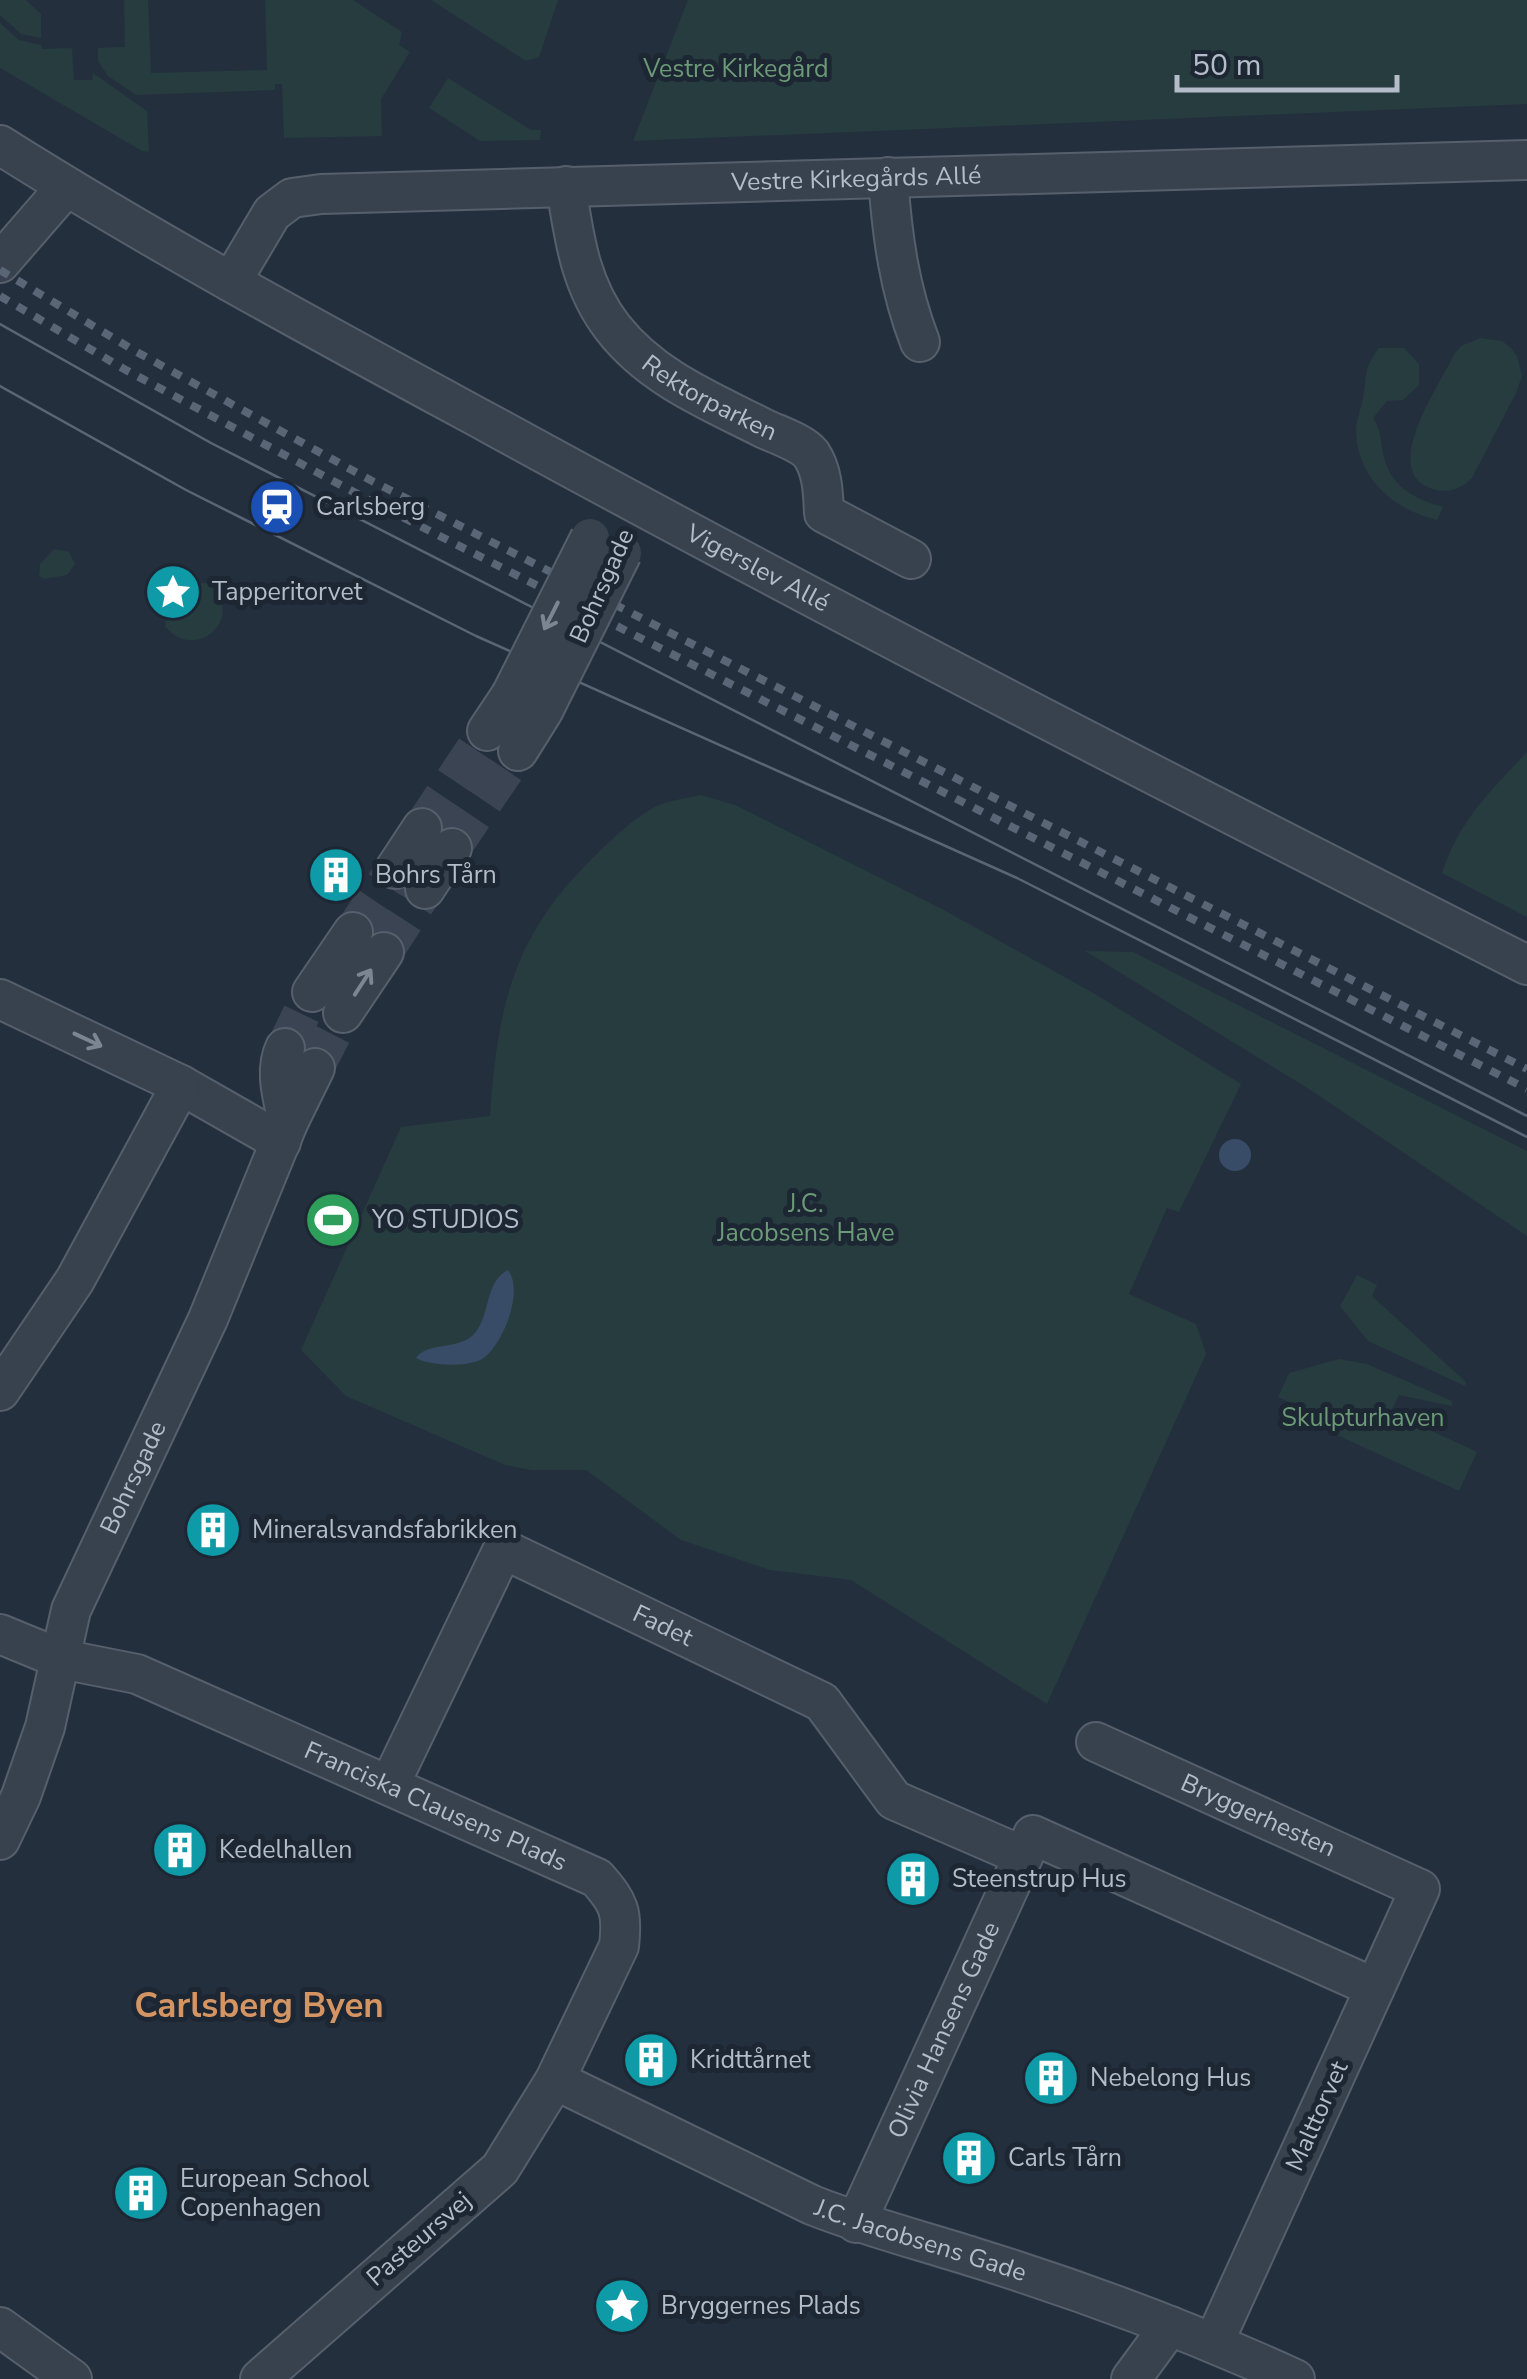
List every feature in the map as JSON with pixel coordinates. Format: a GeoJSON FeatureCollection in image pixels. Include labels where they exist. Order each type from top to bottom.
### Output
{"type":"FeatureCollection","features":[{"type":"Feature","properties":{"kind":"street","name":"Vigerslev Allé"},"geometry":{"type":"LineString","coordinates":[[0,145],[231,282],[637,505],[1527,965]]}},
{"type":"Feature","properties":{"kind":"street","name":"Vestre Kirkegårds Allé"},"geometry":{"type":"LineString","coordinates":[[231,282],[272,213],[292,198],[566,186],[1527,160]]}},
{"type":"Feature","properties":{"kind":"street"},"geometry":{"type":"LineString","coordinates":[[888,177],[896,259],[905,304],[920,342]]}},
{"type":"Feature","properties":{"kind":"street"},"geometry":{"type":"LineString","coordinates":[[11,250],[66,186]]}},
{"type":"Feature","properties":{"kind":"street","name":"Rektorparken"},"geometry":{"type":"LineString","coordinates":[[566,186],[578,261],[592,296],[637,355],[666,378],[809,452],[822,478],[824,513],[911,559]]}},
{"type":"Feature","properties":{"kind":"street","name":"Bohrsgade"},"geometry":{"type":"LineString","coordinates":[[502,741],[527,703],[606,545],[637,505]]}},
{"type":"Feature","properties":{"kind":"street"},"geometry":{"type":"LineString","coordinates":[[410,879],[437,838]]}},
{"type":"Feature","properties":{"kind":"street"},"geometry":{"type":"LineString","coordinates":[[328,1003],[368,942]]}},
{"type":"Feature","properties":{"kind":"street"},"geometry":{"type":"LineString","coordinates":[[0,999],[284,1132],[280,1058],[300,1058]]}},
{"type":"Feature","properties":{"kind":"street"},"geometry":{"type":"LineString","coordinates":[[0,1392],[74,1280],[181,1085]]}},
{"type":"Feature","properties":{"kind":"street","name":"Bohrsgade"},"geometry":{"type":"LineString","coordinates":[[0,1840],[21,1796],[45,1727],[70,1610],[208,1319],[284,1132]]}},
{"type":"Feature","properties":{"kind":"street","name":"Fadet"},"geometry":{"type":"LineString","coordinates":[[390,1784],[502,1549],[822,1702],[894,1800],[1028,1845],[1375,1988]]}},
{"type":"Feature","properties":{"kind":"street","name":"Franciska Clausens Plads"},"geometry":{"type":"LineString","coordinates":[[0,1634],[61,1659],[136,1674],[597,1878],[616,1898],[622,1923],[619,1946],[555,2080]]}},
{"type":"Feature","properties":{"kind":"street","name":"Bryggerhesten"},"geometry":{"type":"LineString","coordinates":[[1096,1742],[1420,1890]]}},
{"type":"Feature","properties":{"kind":"street","name":"Olivia Hansens Gade"},"geometry":{"type":"LineString","coordinates":[[856,2223],[1028,1845]]}},
{"type":"Feature","properties":{"kind":"street","name":"Malttorvet"},"geometry":{"type":"LineString","coordinates":[[1214,2342],[1420,1890]]}},
{"type":"Feature","properties":{"kind":"street","name":"J.C. Jacobsens Gade"},"geometry":{"type":"LineString","coordinates":[[555,2080],[856,2223],[975,2257],[1170,2326],[1295,2379]]}},
{"type":"Feature","properties":{"kind":"street","name":"Pasteursvej"},"geometry":{"type":"LineString","coordinates":[[260,2379],[500,2169],[555,2080]]}},
{"type":"Feature","properties":{"kind":"street"},"geometry":{"type":"LineString","coordinates":[[1131,2379],[1170,2326]]}},
{"type":"Feature","properties":{"kind":"street"},"geometry":{"type":"LineString","coordinates":[[0,2327],[72,2379]]}},
{"type":"Feature","properties":{"kind":"green space"},"geometry":{"type":"Polygon","coordinates":[[[0,0],[26,0],[41,14],[41,38],[21,34],[0,15],[0,0]]]}},
{"type":"Feature","properties":{"kind":"green space"},"geometry":{"type":"Polygon","coordinates":[[[124,0],[148,0],[151,73],[267,70],[265,0],[353,0],[402,32],[399,45],[410,52],[381,99],[382,136],[284,138],[282,84],[275,84],[275,90],[136,95],[108,76],[98,61],[98,48],[125,47],[124,0]]]}},
{"type":"Feature","properties":{"kind":"green space"},"geometry":{"type":"Polygon","coordinates":[[[431,0],[558,0],[539,57],[526,61],[431,0]]]}},
{"type":"Feature","properties":{"kind":"green space","name":"Vestre Kirkegård"},"geometry":{"type":"Polygon","coordinates":[[[688,0],[1527,0],[1527,104],[633,141],[688,0]]]}},
{"type":"Feature","properties":{"kind":"green space"},"geometry":{"type":"Polygon","coordinates":[[[0,23],[19,40],[41,45],[42,49],[72,48],[74,80],[92,80],[93,73],[147,111],[149,152],[0,68],[0,23]]]}},
{"type":"Feature","properties":{"kind":"green space"},"geometry":{"type":"Polygon","coordinates":[[[448,78],[531,130],[541,130],[540,140],[480,141],[429,108],[448,78]]]}},
{"type":"Feature","properties":{"kind":"green space"},"geometry":{"type":"Polygon","coordinates":[[[1480,338],[1502,341],[1511,348],[1522,376],[1472,478],[1455,489],[1436,490],[1419,481],[1411,467],[1411,448],[1426,406],[1455,353],[1480,338]]]}},
{"type":"Feature","properties":{"kind":"green space"},"geometry":{"type":"Polygon","coordinates":[[[1379,348],[1404,348],[1419,364],[1419,385],[1403,400],[1387,401],[1373,418],[1392,476],[1414,496],[1443,507],[1437,520],[1392,500],[1370,477],[1363,462],[1357,425],[1368,367],[1379,348]]]}},
{"type":"Feature","properties":{"kind":"green space"},"geometry":{"type":"Polygon","coordinates":[[[54,549],[69,552],[75,564],[67,575],[44,579],[39,576],[40,564],[54,549]]]}},
{"type":"Feature","properties":{"kind":"green space"},"geometry":{"type":"Polygon","coordinates":[[[204,583],[210,584],[220,597],[220,622],[202,638],[177,636],[165,626],[170,612],[178,599],[204,583]]]}},
{"type":"Feature","properties":{"kind":"green space"},"geometry":{"type":"Polygon","coordinates":[[[1527,752],[1527,917],[1442,873],[1467,822],[1527,752]]]}},
{"type":"Feature","properties":{"kind":"green space","name":"J.C. Jacobsens Have"},"geometry":{"type":"Polygon","coordinates":[[[701,795],[735,805],[942,909],[1095,994],[1241,1084],[1179,1212],[1167,1208],[1129,1294],[1196,1324],[1206,1354],[1047,1704],[851,1580],[770,1570],[681,1540],[586,1470],[531,1470],[505,1465],[346,1396],[301,1350],[401,1127],[490,1116],[504,1012],[525,950],[540,922],[602,849],[638,818],[662,804],[701,795]]]}},
{"type":"Feature","properties":{"kind":"green space"},"geometry":{"type":"Polygon","coordinates":[[[1085,951],[1133,952],[1527,1151],[1527,1236],[1312,1091],[1085,951]]]}},
{"type":"Feature","properties":{"kind":"green space"},"geometry":{"type":"Polygon","coordinates":[[[1357,1275],[1377,1285],[1372,1296],[1466,1382],[1465,1386],[1368,1341],[1340,1306],[1357,1275]]]}},
{"type":"Feature","properties":{"kind":"green space","name":"Skulpturhaven"},"geometry":{"type":"Polygon","coordinates":[[[1339,1359],[1367,1364],[1452,1401],[1452,1406],[1399,1395],[1391,1412],[1477,1452],[1459,1491],[1313,1424],[1316,1415],[1278,1397],[1289,1373],[1339,1359]]]}},
{"type":"Feature","properties":{"kind":"water"},"geometry":{"type":"Polygon","coordinates":[[[1235,1139],[1246,1144],[1251,1155],[1246,1166],[1235,1171],[1224,1166],[1219,1155],[1224,1144],[1235,1139]]]}},
{"type":"Feature","properties":{"kind":"water"},"geometry":{"type":"Polygon","coordinates":[[[508,1270],[514,1290],[510,1315],[499,1340],[485,1357],[451,1365],[416,1358],[427,1350],[460,1342],[474,1334],[495,1283],[508,1270]]]}},
{"type":"Feature","properties":{"kind":"tunnel"},"geometry":{"type":"LineString","coordinates":[[422,828],[487,731]]}},
{"type":"Feature","properties":{"kind":"tunnel"},"geometry":{"type":"LineString","coordinates":[[452,848],[518,751]]}},
{"type":"Feature","properties":{"kind":"tunnel"},"geometry":{"type":"LineString","coordinates":[[353,932],[395,869]]}},
{"type":"Feature","properties":{"kind":"tunnel"},"geometry":{"type":"LineString","coordinates":[[384,952],[425,889]]}},
{"type":"Feature","properties":{"kind":"tunnel"},"geometry":{"type":"LineString","coordinates":[[285,1048],[312,992]]}},
{"type":"Feature","properties":{"kind":"tunnel"},"geometry":{"type":"LineString","coordinates":[[315,1068],[343,1013]]}},
{"type":"Feature","properties":{"kind":"tram line"},"geometry":{"type":"LineString","coordinates":[[0,324],[211,443],[1527,1116]]}},
{"type":"Feature","properties":{"kind":"tram line"},"geometry":{"type":"LineString","coordinates":[[0,386],[186,490],[476,636],[1017,878],[1527,1137]]}},
{"type":"Feature","properties":{"kind":"railway"},"geometry":{"type":"LineString","coordinates":[[0,270],[135,351],[372,481],[1527,1069]]}},
{"type":"Feature","properties":{"kind":"railway"},"geometry":{"type":"LineString","coordinates":[[0,296],[124,369],[365,498],[1527,1089]]}},
{"type":"Feature","properties":{"kind":"place","name":"Carlsberg"},"geometry":{"type":"Point","coordinates":[277,507]}},
{"type":"Feature","properties":{"kind":"place","name":"Tapperitorvet"},"geometry":{"type":"Point","coordinates":[173,592]}},
{"type":"Feature","properties":{"kind":"place","name":"Bohrs Tårn"},"geometry":{"type":"Point","coordinates":[336,875]}},
{"type":"Feature","properties":{"kind":"place","name":"YO STUDIOS"},"geometry":{"type":"Point","coordinates":[333,1220]}},
{"type":"Feature","properties":{"kind":"place","name":"Mineralsvandsfabrikken"},"geometry":{"type":"Point","coordinates":[213,1530]}},
{"type":"Feature","properties":{"kind":"place","name":"Kedelhallen"},"geometry":{"type":"Point","coordinates":[180,1850]}},
{"type":"Feature","properties":{"kind":"place","name":"Steenstrup Hus"},"geometry":{"type":"Point","coordinates":[913,1879]}},
{"type":"Feature","properties":{"kind":"place","name":"Kridttårnet"},"geometry":{"type":"Point","coordinates":[651,2060]}},
{"type":"Feature","properties":{"kind":"place","name":"Nebelong Hus"},"geometry":{"type":"Point","coordinates":[1051,2078]}},
{"type":"Feature","properties":{"kind":"place","name":"Carls Tårn"},"geometry":{"type":"Point","coordinates":[969,2158]}},
{"type":"Feature","properties":{"kind":"place","name":"European School Copenhagen"},"geometry":{"type":"Point","coordinates":[141,2193]}},
{"type":"Feature","properties":{"kind":"place","name":"Bryggernes Plads"},"geometry":{"type":"Point","coordinates":[622,2306]}},
{"type":"Feature","properties":{"kind":"district","name":"Carlsberg Byen"},"geometry":{"type":"Point","coordinates":[259,2005]}}]}
